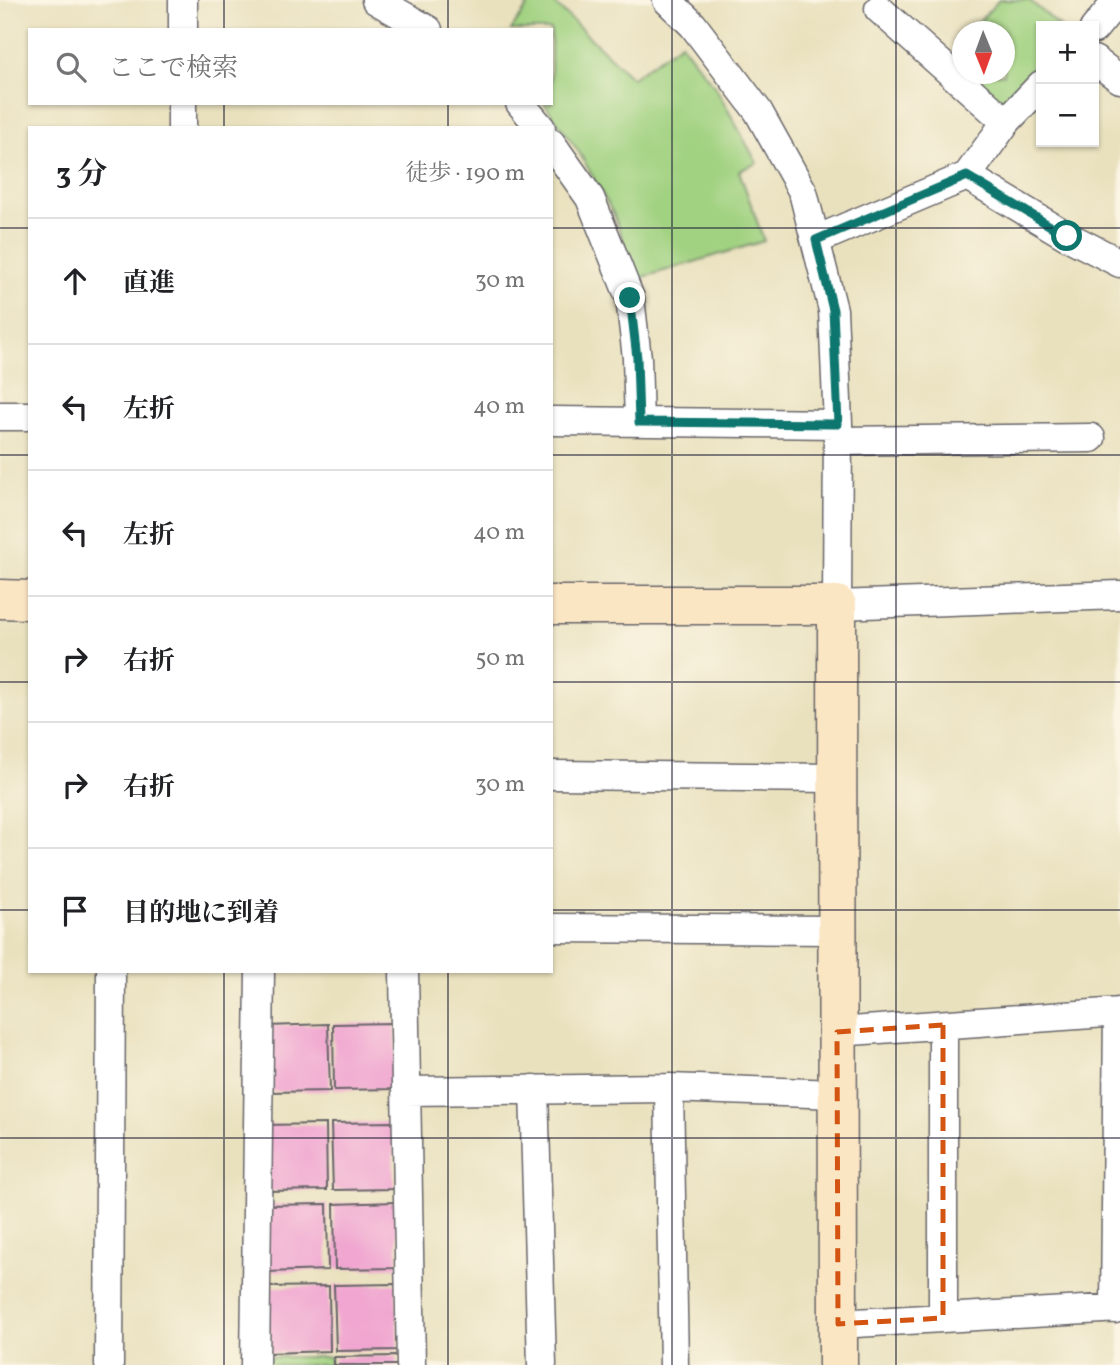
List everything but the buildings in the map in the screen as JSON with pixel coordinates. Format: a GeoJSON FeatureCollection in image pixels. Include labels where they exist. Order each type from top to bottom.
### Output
{"type":"FeatureCollection","features":[{"type":"Feature","properties":{"kind":"street"},"geometry":{"type":"LineString","coordinates":[[183,0],[183,28]]}},
{"type":"Feature","properties":{"kind":"street"},"geometry":{"type":"LineString","coordinates":[[376,0],[425,28]]}},
{"type":"Feature","properties":{"kind":"street"},"geometry":{"type":"LineString","coordinates":[[667,0],[694,25],[758,110],[803,192],[833,310],[838,432],[838,1365]]}},
{"type":"Feature","properties":{"kind":"street"},"geometry":{"type":"LineString","coordinates":[[879,9],[1006,122]]}},
{"type":"Feature","properties":{"kind":"street"},"geometry":{"type":"LineString","coordinates":[[1099,64],[1120,79]]}},
{"type":"Feature","properties":{"kind":"street"},"geometry":{"type":"LineString","coordinates":[[816,240],[967,176],[1006,122],[1036,90]]}},
{"type":"Feature","properties":{"kind":"street"},"geometry":{"type":"LineString","coordinates":[[182,105],[182,126]]}},
{"type":"Feature","properties":{"kind":"street"},"geometry":{"type":"LineString","coordinates":[[522,105],[539,126]]}},
{"type":"Feature","properties":{"kind":"street"},"geometry":{"type":"LineString","coordinates":[[553,146],[590,198],[630,298],[637,358],[639,422]]}},
{"type":"Feature","properties":{"kind":"street"},"geometry":{"type":"LineString","coordinates":[[967,176],[1067,236],[1120,263]]}},
{"type":"Feature","properties":{"kind":"street"},"geometry":{"type":"LineString","coordinates":[[0,416],[28,416]]}},
{"type":"Feature","properties":{"kind":"street"},"geometry":{"type":"LineString","coordinates":[[553,421],[1091,438]]}},
{"type":"Feature","properties":{"kind":"street"},"geometry":{"type":"LineString","coordinates":[[553,606],[837,605],[1120,595]]}},
{"type":"Feature","properties":{"kind":"street"},"geometry":{"type":"LineString","coordinates":[[0,599],[28,600]]}},
{"type":"Feature","properties":{"kind":"street"},"geometry":{"type":"LineString","coordinates":[[553,775],[837,778]]}},
{"type":"Feature","properties":{"kind":"street"},"geometry":{"type":"LineString","coordinates":[[553,928],[837,930]]}},
{"type":"Feature","properties":{"kind":"street"},"geometry":{"type":"LineString","coordinates":[[109,1365],[111,973]]}},
{"type":"Feature","properties":{"kind":"street"},"geometry":{"type":"LineString","coordinates":[[255,1365],[260,973]]}},
{"type":"Feature","properties":{"kind":"street"},"geometry":{"type":"LineString","coordinates":[[404,973],[411,1365]]}},
{"type":"Feature","properties":{"kind":"street"},"geometry":{"type":"LineString","coordinates":[[837,1032],[1119,1012],[1118,1309],[838,1324]]}},
{"type":"Feature","properties":{"kind":"street"},"geometry":{"type":"LineString","coordinates":[[943,1025],[943,1318]]}},
{"type":"Feature","properties":{"kind":"street"},"geometry":{"type":"LineString","coordinates":[[406,1091],[669,1088],[837,1094]]}},
{"type":"Feature","properties":{"kind":"street"},"geometry":{"type":"LineString","coordinates":[[669,1088],[674,1365]]}},
{"type":"Feature","properties":{"kind":"street"},"geometry":{"type":"LineString","coordinates":[[534,1089],[542,1365]]}},
{"type":"Feature","properties":{"kind":"highlighted area"},"geometry":{"type":"Polygon","coordinates":[[[943,1025],[943,1318],[838,1324],[837,1032],[943,1025]]]}},
{"type":"Feature","properties":{"kind":"green space"},"geometry":{"type":"Polygon","coordinates":[[[532,0],[551,0],[632,78],[681,43],[717,90],[757,163],[739,171],[764,241],[637,279],[614,215],[579,152],[545,105],[553,105],[553,28],[512,28],[532,0]]]}},
{"type":"Feature","properties":{"kind":"green space"},"geometry":{"type":"Polygon","coordinates":[[[999,0],[1029,0],[1054,21],[1036,21],[1036,75],[1010,103],[995,101],[975,84],[1015,84],[1015,21],[979,21],[999,0]]]}},
{"type":"Feature","properties":{"kind":"green space"},"geometry":{"type":"Polygon","coordinates":[[[267,1357],[330,1357],[330,1365],[267,1365],[267,1357]]]}},
{"type":"Feature","properties":{"kind":"route"},"geometry":{"type":"LineString","coordinates":[[630,298],[637,358],[639,422],[838,424],[833,310],[816,240],[967,176],[1067,236]]}}]}
